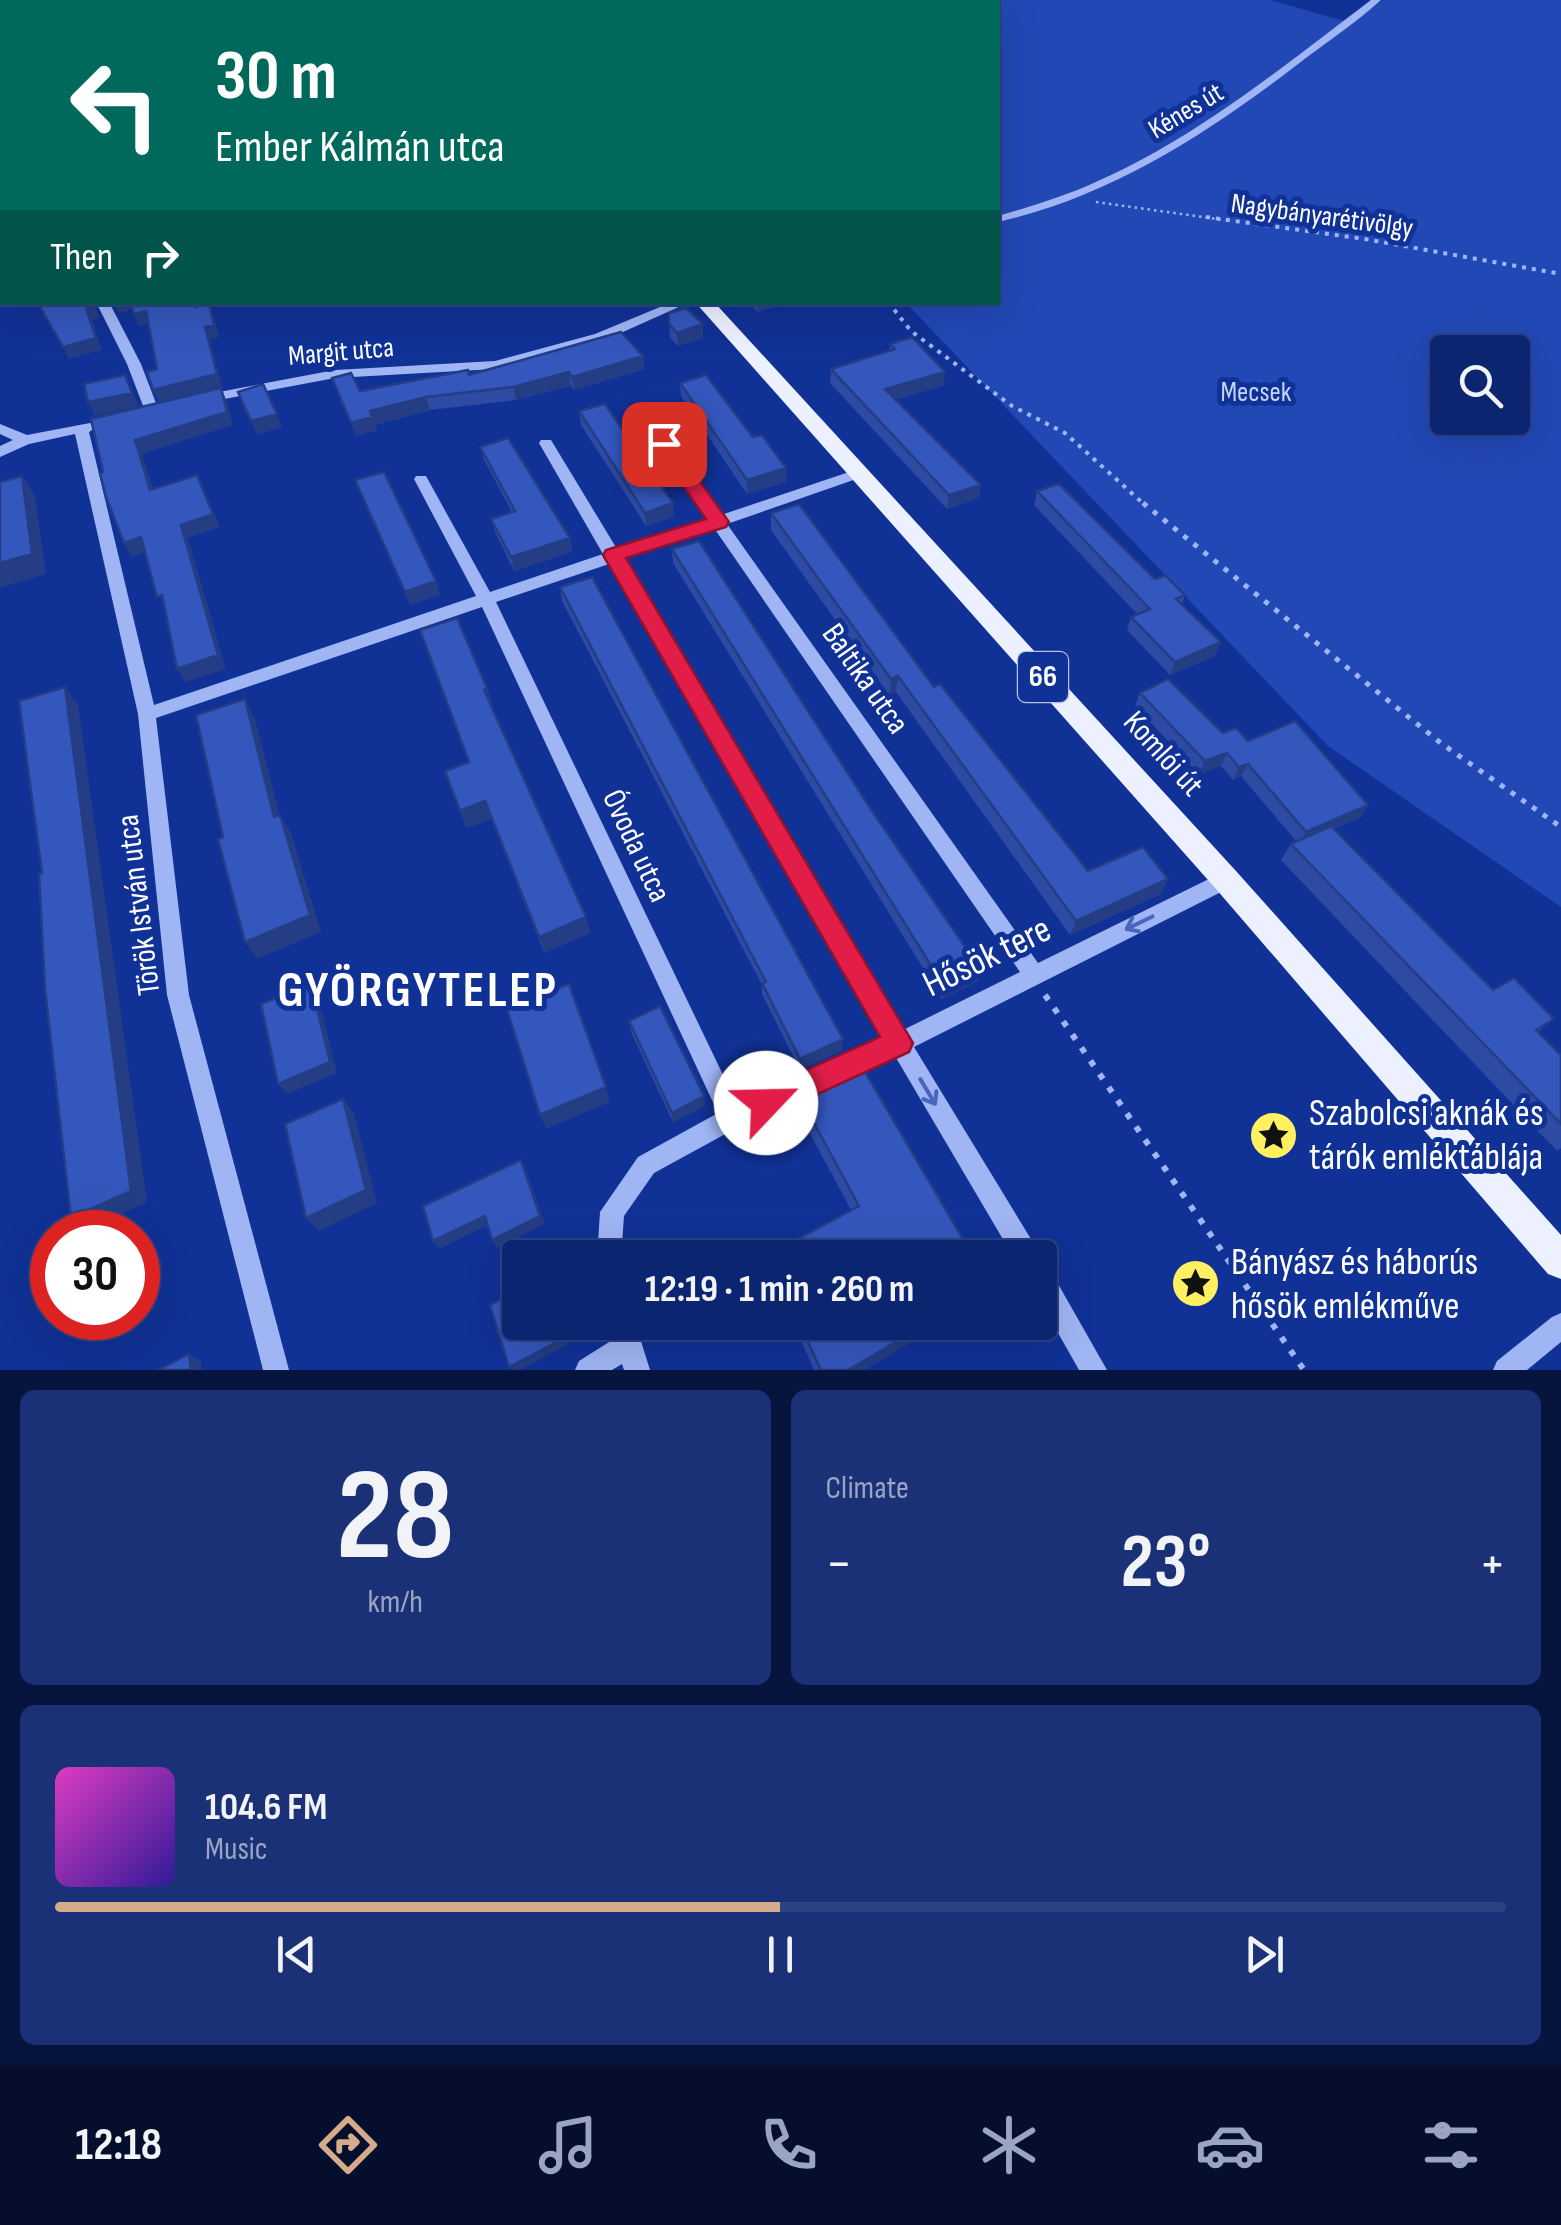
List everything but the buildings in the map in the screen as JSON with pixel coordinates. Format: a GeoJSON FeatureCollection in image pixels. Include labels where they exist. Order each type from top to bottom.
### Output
{"type":"FeatureCollection","features":[{"type":"Feature","properties":{"kind":"main road","name":"Komlói út"},"geometry":{"type":"LineString","coordinates":[[707,305],[1226,880],[1561,1261]]}},
{"type":"Feature","properties":{"kind":"street","name":"Kénes út"},"geometry":{"type":"LineString","coordinates":[[1000,218],[1079,197],[1240,105],[1377,0]]}},
{"type":"Feature","properties":{"kind":"street"},"geometry":{"type":"LineString","coordinates":[[104,305],[134,364],[152,411]]}},
{"type":"Feature","properties":{"kind":"street","name":"Margit utca"},"geometry":{"type":"LineString","coordinates":[[188,403],[335,374],[495,364],[600,337],[677,305]]}},
{"type":"Feature","properties":{"kind":"street"},"geometry":{"type":"LineString","coordinates":[[134,416],[170,407]]}},
{"type":"Feature","properties":{"kind":"street","name":"Baltika utca"},"geometry":{"type":"LineString","coordinates":[[645,418],[1034,975]]}},
{"type":"Feature","properties":{"kind":"street"},"geometry":{"type":"LineString","coordinates":[[0,428],[25,440]]}},
{"type":"Feature","properties":{"kind":"street","name":"Török István utca"},"geometry":{"type":"LineString","coordinates":[[25,440],[90,428],[148,714],[178,995],[276,1370]]}},
{"type":"Feature","properties":{"kind":"street"},"geometry":{"type":"LineString","coordinates":[[0,452],[25,440]]}},
{"type":"Feature","properties":{"kind":"street"},"geometry":{"type":"LineString","coordinates":[[546,444],[1017,1240]]}},
{"type":"Feature","properties":{"kind":"street"},"geometry":{"type":"LineString","coordinates":[[148,714],[860,473]]}},
{"type":"Feature","properties":{"kind":"street","name":"Óvoda utca"},"geometry":{"type":"LineString","coordinates":[[421,479],[486,599],[732,1118]]}},
{"type":"Feature","properties":{"kind":"street","name":"Hősök tere"},"geometry":{"type":"LineString","coordinates":[[610,1240],[612,1212],[646,1165],[732,1118],[899,1043],[1226,880]]}},
{"type":"Feature","properties":{"kind":"street"},"geometry":{"type":"LineString","coordinates":[[1057,1306],[1094,1370]]}},
{"type":"Feature","properties":{"kind":"street"},"geometry":{"type":"LineString","coordinates":[[1506,1370],[1561,1326]]}},
{"type":"Feature","properties":{"kind":"street"},"geometry":{"type":"LineString","coordinates":[[588,1370],[629,1346]]}},
{"type":"Feature","properties":{"kind":"path","name":"Nagybányarétivölgy"},"geometry":{"type":"LineString","coordinates":[[1079,197],[1110,206],[1365,240],[1561,274]]}},
{"type":"Feature","properties":{"kind":"path"},"geometry":{"type":"LineString","coordinates":[[890,305],[911,331],[1012,406],[1065,433],[1174,531],[1250,587],[1442,744],[1561,827]]}},
{"type":"Feature","properties":{"kind":"path"},"geometry":{"type":"LineString","coordinates":[[1034,975],[1066,1030],[1304,1370]]}},
{"type":"Feature","properties":{"kind":"green space","name":"Mecsek"},"geometry":{"type":"Polygon","coordinates":[[[1000,0],[1270,0],[1348,22],[1383,0],[1561,0],[1561,907],[1328,746],[908,305],[1000,305],[1000,0]]]}},
{"type":"Feature","properties":{"kind":"place","name":"Szabolcsi aknák és tárók emléktáblája"},"geometry":{"type":"Point","coordinates":[1274,1135]}},
{"type":"Feature","properties":{"kind":"place","name":"Bányász és háborús hősök emlékműve"},"geometry":{"type":"Point","coordinates":[1196,1284]}},
{"type":"Feature","properties":{"kind":"district","name":"GYÖRGYTELEP"},"geometry":{"type":"Point","coordinates":[418,991]}},
{"type":"Feature","properties":{"kind":"route"},"geometry":{"type":"LineString","coordinates":[[664,444],[718,522],[613,555],[899,1043],[766,1103]]}}]}
